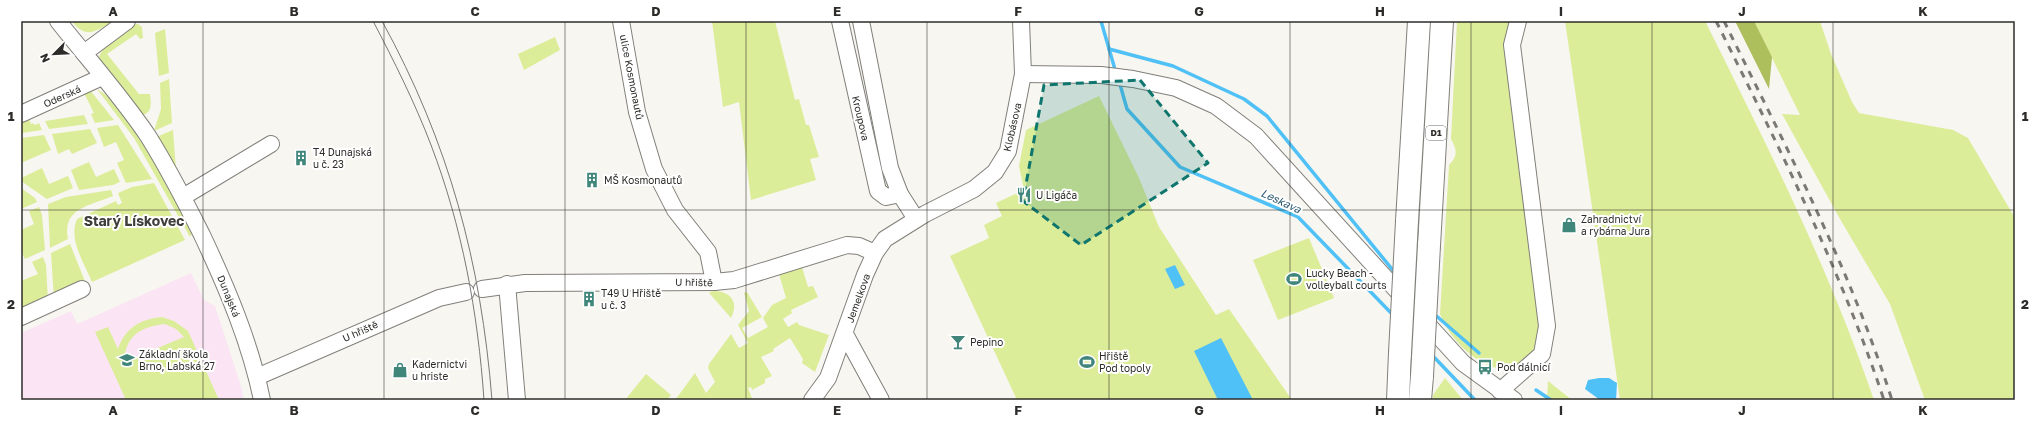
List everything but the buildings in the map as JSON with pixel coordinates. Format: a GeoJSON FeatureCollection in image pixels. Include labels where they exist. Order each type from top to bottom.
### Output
{"type":"FeatureCollection","features":[{"type":"Feature","properties":{"kind":"highway","name":"D1"},"geometry":{"type":"LineString","coordinates":[[1398,400],[1419,21]]}},
{"type":"Feature","properties":{"kind":"highway","name":"D1"},"geometry":{"type":"LineString","coordinates":[[1420,400],[1442,21]]}},
{"type":"Feature","properties":{"kind":"street","name":"Dunajská"},"geometry":{"type":"LineString","coordinates":[[58,21],[148,136],[184,197],[221,275],[249,348],[262,400]]}},
{"type":"Feature","properties":{"kind":"street"},"geometry":{"type":"LineString","coordinates":[[84,53],[127,21]]}},
{"type":"Feature","properties":{"kind":"street","name":"ulice Kosmonautů"},"geometry":{"type":"LineString","coordinates":[[621,21],[637,112],[654,169],[675,210],[708,252],[714,282]]}},
{"type":"Feature","properties":{"kind":"street","name":"Kroupova"},"geometry":{"type":"LineString","coordinates":[[840,21],[878,192],[886,197],[900,194]]}},
{"type":"Feature","properties":{"kind":"street","name":"Kroupova"},"geometry":{"type":"LineString","coordinates":[[861,21],[890,168],[900,194],[921,216]]}},
{"type":"Feature","properties":{"kind":"street","name":"Klobásova"},"geometry":{"type":"LineString","coordinates":[[921,216],[974,190],[995,172],[1008,151],[1023,74],[1021,21]]}},
{"type":"Feature","properties":{"kind":"street"},"geometry":{"type":"LineString","coordinates":[[1500,391],[1542,354],[1547,326],[1512,45],[1518,21]]}},
{"type":"Feature","properties":{"kind":"street"},"geometry":{"type":"LineString","coordinates":[[1023,74],[1101,75],[1133,79],[1176,88],[1216,106],[1256,136],[1463,363],[1514,400]]}},
{"type":"Feature","properties":{"kind":"street","name":"Oderská"},"geometry":{"type":"LineString","coordinates":[[21,114],[102,77]]}},
{"type":"Feature","properties":{"kind":"street"},"geometry":{"type":"LineString","coordinates":[[184,197],[271,144]]}},
{"type":"Feature","properties":{"kind":"street","name":"Jemelkova"},"geometry":{"type":"LineString","coordinates":[[812,400],[828,378],[875,253],[885,239],[921,216]]}},
{"type":"Feature","properties":{"kind":"street","name":"U hřiště"},"geometry":{"type":"LineString","coordinates":[[482,288],[507,284],[714,282],[734,280],[847,245],[859,246],[875,253]]}},
{"type":"Feature","properties":{"kind":"street"},"geometry":{"type":"LineString","coordinates":[[507,284],[517,400]]}},
{"type":"Feature","properties":{"kind":"street"},"geometry":{"type":"LineString","coordinates":[[21,317],[82,289]]}},
{"type":"Feature","properties":{"kind":"street","name":"U hřiště"},"geometry":{"type":"LineString","coordinates":[[257,377],[438,298],[466,292]]}},
{"type":"Feature","properties":{"kind":"street"},"geometry":{"type":"LineString","coordinates":[[845,334],[881,400]]}},
{"type":"Feature","properties":{"kind":"highlighted area"},"geometry":{"type":"Polygon","coordinates":[[[1140,80],[1208,163],[1081,245],[1023,201],[1044,85],[1140,80]]]}},
{"type":"Feature","properties":{"kind":"shaded area","name":"Základní škola Brno, Labská 27"},"geometry":{"type":"Polygon","coordinates":[[[191,273],[204,300],[215,306],[241,386],[244,400],[21,400],[21,333],[71,311],[77,324],[191,273]]]}},
{"type":"Feature","properties":{"kind":"green space"},"geometry":{"type":"Polygon","coordinates":[[[72,21],[113,21],[102,28],[91,32],[86,32],[77,27],[72,21]]]}},
{"type":"Feature","properties":{"kind":"green space"},"geometry":{"type":"Polygon","coordinates":[[[712,21],[775,21],[795,100],[799,99],[806,125],[809,125],[819,157],[810,159],[816,180],[751,200],[739,102],[723,107],[712,21]]]}},
{"type":"Feature","properties":{"kind":"green space"},"geometry":{"type":"Polygon","coordinates":[[[1457,21],[1518,21],[1547,326],[1526,368],[1500,369],[1479,360],[1455,340],[1440,314],[1449,165],[1454,159],[1456,153],[1451,139],[1457,21]]]}},
{"type":"Feature","properties":{"kind":"green space"},"geometry":{"type":"Polygon","coordinates":[[[1565,21],[1705,21],[1774,161],[1817,255],[1874,400],[1620,400],[1565,21]]]}},
{"type":"Feature","properties":{"kind":"green space"},"geometry":{"type":"Polygon","coordinates":[[[1735,21],[1754,21],[1772,57],[1769,89],[1735,21]]]}},
{"type":"Feature","properties":{"kind":"green space"},"geometry":{"type":"Polygon","coordinates":[[[1754,21],[1820,21],[1831,54],[1852,102],[1859,113],[1953,130],[1968,138],[2015,218],[2015,400],[1925,400],[1890,304],[1840,219],[1782,114],[1800,115],[1754,21]]]}},
{"type":"Feature","properties":{"kind":"green space"},"geometry":{"type":"Polygon","coordinates":[[[134,24],[138,24],[142,27],[143,38],[140,39],[136,34],[107,54],[139,94],[150,94],[151,104],[148,113],[141,115],[101,66],[99,56],[104,48],[134,24]]]}},
{"type":"Feature","properties":{"kind":"green space"},"geometry":{"type":"Polygon","coordinates":[[[165,29],[169,73],[159,76],[155,33],[165,29]]]}},
{"type":"Feature","properties":{"kind":"green space"},"geometry":{"type":"Polygon","coordinates":[[[555,37],[560,50],[524,70],[518,54],[555,37]]]}},
{"type":"Feature","properties":{"kind":"green space"},"geometry":{"type":"Polygon","coordinates":[[[169,79],[172,123],[154,131],[161,109],[160,83],[169,79]]]}},
{"type":"Feature","properties":{"kind":"green space"},"geometry":{"type":"Polygon","coordinates":[[[89,89],[114,120],[95,123],[91,114],[94,113],[83,91],[89,89]]]}},
{"type":"Feature","properties":{"kind":"green space"},"geometry":{"type":"Polygon","coordinates":[[[97,89],[110,99],[124,114],[151,154],[193,232],[190,237],[134,138],[97,89]]]}},
{"type":"Feature","properties":{"kind":"green space"},"geometry":{"type":"Polygon","coordinates":[[[1099,96],[1139,178],[1159,227],[1216,315],[1229,309],[1292,400],[1017,400],[950,256],[989,238],[984,225],[1002,216],[996,203],[1024,190],[1019,166],[1026,130],[1099,96]]]}},
{"type":"Feature","properties":{"kind":"green space"},"geometry":{"type":"Polygon","coordinates":[[[84,115],[88,124],[49,129],[45,121],[84,115]]]}},
{"type":"Feature","properties":{"kind":"green space"},"geometry":{"type":"Polygon","coordinates":[[[28,116],[31,124],[33,123],[35,125],[39,123],[42,130],[22,133],[21,119],[28,116]]]}},
{"type":"Feature","properties":{"kind":"green space"},"geometry":{"type":"Polygon","coordinates":[[[118,125],[152,179],[126,183],[117,163],[124,160],[116,142],[104,147],[97,128],[118,125]]]}},
{"type":"Feature","properties":{"kind":"green space"},"geometry":{"type":"Polygon","coordinates":[[[90,129],[97,143],[72,154],[69,149],[58,154],[52,134],[90,129]]]}},
{"type":"Feature","properties":{"kind":"green space"},"geometry":{"type":"Polygon","coordinates":[[[173,130],[176,170],[156,137],[173,130]]]}},
{"type":"Feature","properties":{"kind":"green space"},"geometry":{"type":"Polygon","coordinates":[[[44,135],[51,150],[21,163],[21,138],[44,135]]]}},
{"type":"Feature","properties":{"kind":"green space"},"geometry":{"type":"Polygon","coordinates":[[[89,162],[96,177],[114,169],[120,182],[113,185],[79,190],[71,170],[89,162]]]}},
{"type":"Feature","properties":{"kind":"green space"},"geometry":{"type":"Polygon","coordinates":[[[42,168],[49,184],[68,176],[73,188],[47,199],[21,181],[21,178],[42,168]]]}},
{"type":"Feature","properties":{"kind":"green space"},"geometry":{"type":"Polygon","coordinates":[[[154,183],[185,240],[92,282],[81,259],[74,235],[77,219],[116,201],[118,205],[122,203],[118,193],[132,187],[154,183]]]}},
{"type":"Feature","properties":{"kind":"green space"},"geometry":{"type":"Polygon","coordinates":[[[21,188],[35,198],[37,202],[21,209],[21,188]]]}},
{"type":"Feature","properties":{"kind":"green space"},"geometry":{"type":"Polygon","coordinates":[[[111,190],[113,196],[87,206],[73,214],[67,229],[68,239],[50,248],[48,204],[66,197],[111,190]]]}},
{"type":"Feature","properties":{"kind":"green space"},"geometry":{"type":"Polygon","coordinates":[[[39,207],[42,215],[45,250],[25,259],[21,251],[21,230],[34,224],[29,211],[39,207]]]}},
{"type":"Feature","properties":{"kind":"green space","name":"Lucky Beach - volleyball courts"},"geometry":{"type":"Polygon","coordinates":[[[1309,238],[1334,298],[1278,320],[1253,260],[1309,238]]]}},
{"type":"Feature","properties":{"kind":"green space"},"geometry":{"type":"Polygon","coordinates":[[[70,244],[86,284],[54,299],[51,253],[70,244]]]}},
{"type":"Feature","properties":{"kind":"green space"},"geometry":{"type":"Polygon","coordinates":[[[43,257],[46,265],[48,301],[21,310],[21,281],[38,274],[32,262],[43,257]]]}},
{"type":"Feature","properties":{"kind":"green space"},"geometry":{"type":"Polygon","coordinates":[[[802,267],[808,287],[813,286],[818,297],[791,310],[792,313],[783,319],[788,327],[797,322],[799,325],[829,335],[815,372],[802,363],[803,359],[790,338],[773,349],[774,351],[761,357],[772,376],[765,379],[765,383],[752,390],[751,387],[748,388],[752,398],[748,400],[675,400],[695,373],[706,393],[715,382],[708,368],[709,364],[731,334],[739,348],[748,343],[738,325],[749,311],[744,293],[747,292],[762,317],[742,328],[748,338],[768,327],[763,318],[772,305],[786,298],[779,274],[802,267]]]}},
{"type":"Feature","properties":{"kind":"green space"},"geometry":{"type":"Polygon","coordinates":[[[715,291],[725,293],[732,299],[734,307],[731,318],[709,292],[715,291]]]}},
{"type":"Feature","properties":{"kind":"green space"},"geometry":{"type":"Polygon","coordinates":[[[162,317],[174,321],[188,331],[219,400],[126,400],[95,332],[108,327],[118,349],[129,330],[140,322],[162,317]],[[165,324],[148,327],[142,330],[131,339],[125,353],[124,362],[184,337],[176,329],[165,324]]]}},
{"type":"Feature","properties":{"kind":"green space"},"geometry":{"type":"Polygon","coordinates":[[[646,374],[671,395],[667,400],[625,400],[646,374]]]}},
{"type":"Feature","properties":{"kind":"green space"},"geometry":{"type":"Polygon","coordinates":[[[1445,378],[1463,400],[1433,400],[1433,395],[1445,378]]]}},
{"type":"Feature","properties":{"kind":"green space"},"geometry":{"type":"Polygon","coordinates":[[[1548,381],[1572,400],[1547,400],[1548,381]]]}},
{"type":"Feature","properties":{"kind":"water"},"geometry":{"type":"Polygon","coordinates":[[[1175,265],[1185,285],[1175,289],[1165,269],[1175,265]]]}},
{"type":"Feature","properties":{"kind":"water"},"geometry":{"type":"Polygon","coordinates":[[[1221,338],[1253,400],[1218,400],[1194,351],[1221,338]]]}},
{"type":"Feature","properties":{"kind":"water"},"geometry":{"type":"Polygon","coordinates":[[[1609,378],[1617,383],[1616,400],[1600,400],[1585,389],[1588,380],[1609,378]]]}},
{"type":"Feature","properties":{"kind":"waterway","name":"Leskava"},"geometry":{"type":"LineString","coordinates":[[1101,21],[1116,73]]}},
{"type":"Feature","properties":{"kind":"waterway"},"geometry":{"type":"LineString","coordinates":[[1109,49],[1173,66],[1244,99],[1267,116],[1396,274]]}},
{"type":"Feature","properties":{"kind":"waterway","name":"Leskava"},"geometry":{"type":"LineString","coordinates":[[1119,81],[1127,109],[1180,167],[1298,217],[1394,316]]}},
{"type":"Feature","properties":{"kind":"waterway"},"geometry":{"type":"LineString","coordinates":[[1433,313],[1479,353]]}},
{"type":"Feature","properties":{"kind":"waterway","name":"Leskava"},"geometry":{"type":"LineString","coordinates":[[1432,355],[1475,400]]}},
{"type":"Feature","properties":{"kind":"waterway"},"geometry":{"type":"LineString","coordinates":[[1536,390],[1551,400]]}},
{"type":"Feature","properties":{"kind":"tram line"},"geometry":{"type":"LineString","coordinates":[[373,21],[418,114],[431,145],[452,207],[473,302],[478,335],[484,400]]}},
{"type":"Feature","properties":{"kind":"tram line"},"geometry":{"type":"LineString","coordinates":[[382,21],[406,67],[426,112],[458,204],[480,300],[492,400]]}},
{"type":"Feature","properties":{"kind":"railway"},"geometry":{"type":"LineString","coordinates":[[1716,21],[1785,161],[1828,255],[1867,351],[1884,400]]}},
{"type":"Feature","properties":{"kind":"railway"},"geometry":{"type":"LineString","coordinates":[[1724,21],[1793,161],[1836,255],[1857,303],[1892,400]]}},
{"type":"Feature","properties":{"kind":"place","name":"T4 Dunajská u č. 23"},"geometry":{"type":"Point","coordinates":[301,158]}},
{"type":"Feature","properties":{"kind":"place","name":"MŠ Kosmonautů"},"geometry":{"type":"Point","coordinates":[592,180]}},
{"type":"Feature","properties":{"kind":"place","name":"U Ligáča"},"geometry":{"type":"Point","coordinates":[1024,195]}},
{"type":"Feature","properties":{"kind":"place","name":"Zahradnictví a rybárna Jura"},"geometry":{"type":"Point","coordinates":[1569,225]}},
{"type":"Feature","properties":{"kind":"place","name":"Lucky Beach - volleyball courts"},"geometry":{"type":"Point","coordinates":[1294,279]}},
{"type":"Feature","properties":{"kind":"place","name":"T49 U Hřiště u č. 3"},"geometry":{"type":"Point","coordinates":[589,299]}},
{"type":"Feature","properties":{"kind":"place","name":"Pepino"},"geometry":{"type":"Point","coordinates":[958,342]}},
{"type":"Feature","properties":{"kind":"place","name":"Základní škola Brno, Labská 27"},"geometry":{"type":"Point","coordinates":[127,360]}},
{"type":"Feature","properties":{"kind":"place","name":"Hřiště Pod topoly"},"geometry":{"type":"Point","coordinates":[1087,362]}},
{"type":"Feature","properties":{"kind":"place","name":"Pod dálnicí"},"geometry":{"type":"Point","coordinates":[1485,367]}},
{"type":"Feature","properties":{"kind":"place","name":"Kadernictvi u hriste"},"geometry":{"type":"Point","coordinates":[400,370]}},
{"type":"Feature","properties":{"kind":"district","name":"Starý Lískovec"},"geometry":{"type":"Point","coordinates":[134,221]}}]}
